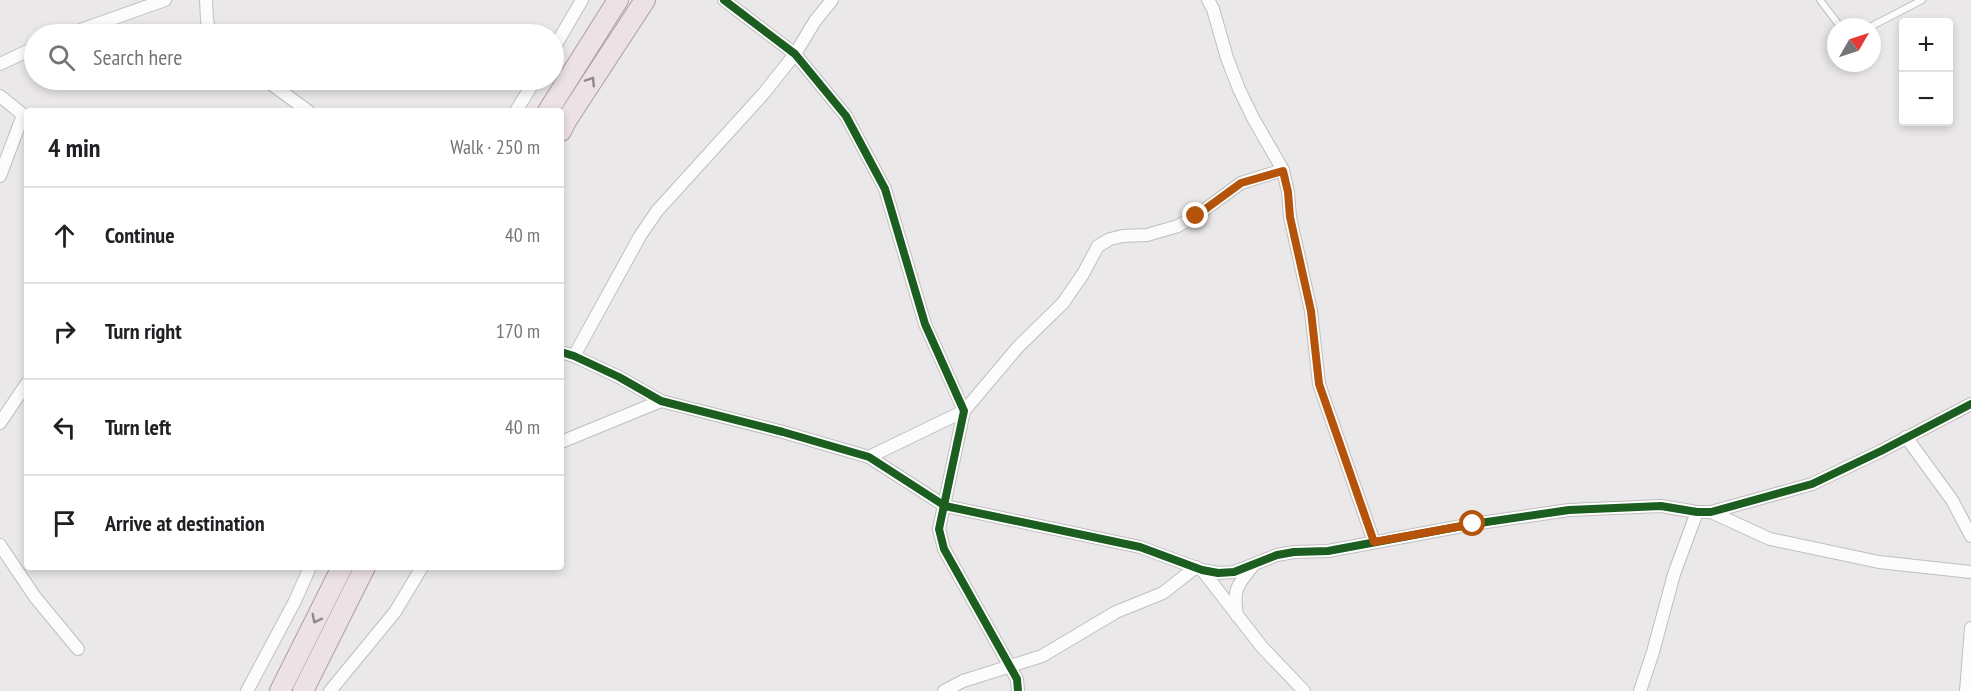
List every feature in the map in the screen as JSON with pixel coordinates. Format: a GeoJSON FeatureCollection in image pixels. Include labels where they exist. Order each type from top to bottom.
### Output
{"type":"FeatureCollection","features":[{"type":"Feature","properties":{"kind":"main road"},"geometry":{"type":"LineString","coordinates":[[564,85],[617,0]]}},
{"type":"Feature","properties":{"kind":"main road"},"geometry":{"type":"LineString","coordinates":[[564,126],[645,0]]}},
{"type":"Feature","properties":{"kind":"main road"},"geometry":{"type":"LineString","coordinates":[[550,108],[561,90]]}},
{"type":"Feature","properties":{"kind":"main road"},"geometry":{"type":"LineString","coordinates":[[280,691],[340,570]]}},
{"type":"Feature","properties":{"kind":"main road"},"geometry":{"type":"LineString","coordinates":[[303,691],[364,570]]}},
{"type":"Feature","properties":{"kind":"street"},"geometry":{"type":"LineString","coordinates":[[97,24],[165,0]]}},
{"type":"Feature","properties":{"kind":"street"},"geometry":{"type":"LineString","coordinates":[[206,0],[208,24]]}},
{"type":"Feature","properties":{"kind":"street"},"geometry":{"type":"LineString","coordinates":[[564,31],[582,0]]}},
{"type":"Feature","properties":{"kind":"street"},"geometry":{"type":"LineString","coordinates":[[724,0],[795,54],[846,116],[885,189],[925,324],[964,411],[939,529],[944,549],[1017,679],[1018,691]]}},
{"type":"Feature","properties":{"kind":"street"},"geometry":{"type":"LineString","coordinates":[[574,356],[640,236],[657,212],[795,54],[815,21],[832,0]]}},
{"type":"Feature","properties":{"kind":"street"},"geometry":{"type":"LineString","coordinates":[[1208,0],[1239,89],[1283,171],[1290,217],[1311,311],[1319,384],[1374,542]]}},
{"type":"Feature","properties":{"kind":"street"},"geometry":{"type":"LineString","coordinates":[[0,64],[24,53]]}},
{"type":"Feature","properties":{"kind":"street"},"geometry":{"type":"LineString","coordinates":[[280,90],[304,108]]}},
{"type":"Feature","properties":{"kind":"street"},"geometry":{"type":"LineString","coordinates":[[518,108],[528,90]]}},
{"type":"Feature","properties":{"kind":"street"},"geometry":{"type":"LineString","coordinates":[[0,96],[24,116]]}},
{"type":"Feature","properties":{"kind":"street"},"geometry":{"type":"LineString","coordinates":[[0,176],[24,119]]}},
{"type":"Feature","properties":{"kind":"street"},"geometry":{"type":"LineString","coordinates":[[869,457],[964,411],[1018,346],[1063,303],[1083,274],[1098,246],[1110,239],[1147,235],[1178,226],[1196,216],[1241,183],[1283,171]]}},
{"type":"Feature","properties":{"kind":"street"},"geometry":{"type":"LineString","coordinates":[[564,353],[620,377],[661,401],[869,457],[945,506],[1140,547],[1218,573],[1234,572],[1277,555],[1328,551],[1523,515],[1569,510],[1661,506],[1712,512],[1812,484],[1971,404]]}},
{"type":"Feature","properties":{"kind":"street"},"geometry":{"type":"LineString","coordinates":[[0,423],[24,387]]}},
{"type":"Feature","properties":{"kind":"street"},"geometry":{"type":"LineString","coordinates":[[564,441],[661,401]]}},
{"type":"Feature","properties":{"kind":"street"},"geometry":{"type":"LineString","coordinates":[[1906,438],[1952,500],[1971,536]]}},
{"type":"Feature","properties":{"kind":"street"},"geometry":{"type":"LineString","coordinates":[[1640,691],[1674,574],[1697,512]]}},
{"type":"Feature","properties":{"kind":"street"},"geometry":{"type":"LineString","coordinates":[[1712,512],[1770,539],[1879,562],[1971,572]]}},
{"type":"Feature","properties":{"kind":"street"},"geometry":{"type":"LineString","coordinates":[[0,545],[35,597],[78,649]]}},
{"type":"Feature","properties":{"kind":"street"},"geometry":{"type":"LineString","coordinates":[[1238,617],[1236,590],[1252,566]]}},
{"type":"Feature","properties":{"kind":"street"},"geometry":{"type":"LineString","coordinates":[[1199,568],[1281,669],[1304,691]]}},
{"type":"Feature","properties":{"kind":"street"},"geometry":{"type":"LineString","coordinates":[[944,691],[963,681],[1042,656],[1116,612],[1163,593],[1199,568]]}},
{"type":"Feature","properties":{"kind":"street"},"geometry":{"type":"LineString","coordinates":[[247,691],[295,602],[309,570]]}},
{"type":"Feature","properties":{"kind":"street"},"geometry":{"type":"LineString","coordinates":[[330,691],[394,612],[420,570]]}},
{"type":"Feature","properties":{"kind":"street"},"geometry":{"type":"LineString","coordinates":[[1966,691],[1971,628]]}},
{"type":"Feature","properties":{"kind":"lane"},"geometry":{"type":"LineString","coordinates":[[1820,0],[1839,25],[1870,27],[1922,0]]}},
{"type":"Feature","properties":{"kind":"cycle path"},"geometry":{"type":"LineString","coordinates":[[724,0],[795,54],[846,116],[885,189],[925,324],[964,411],[939,529],[944,549],[1017,679],[1018,691]]}},
{"type":"Feature","properties":{"kind":"cycle path"},"geometry":{"type":"LineString","coordinates":[[564,353],[619,377],[661,401],[869,457],[945,506],[1140,547],[1202,570],[1218,573],[1234,572],[1277,555],[1328,551],[1473,524],[1569,510],[1661,506],[1711,512],[1812,484],[1971,404]]}},
{"type":"Feature","properties":{"kind":"route"},"geometry":{"type":"LineString","coordinates":[[1196,216],[1241,183],[1283,171],[1290,217],[1311,311],[1319,384],[1374,542],[1473,524]]}}]}
